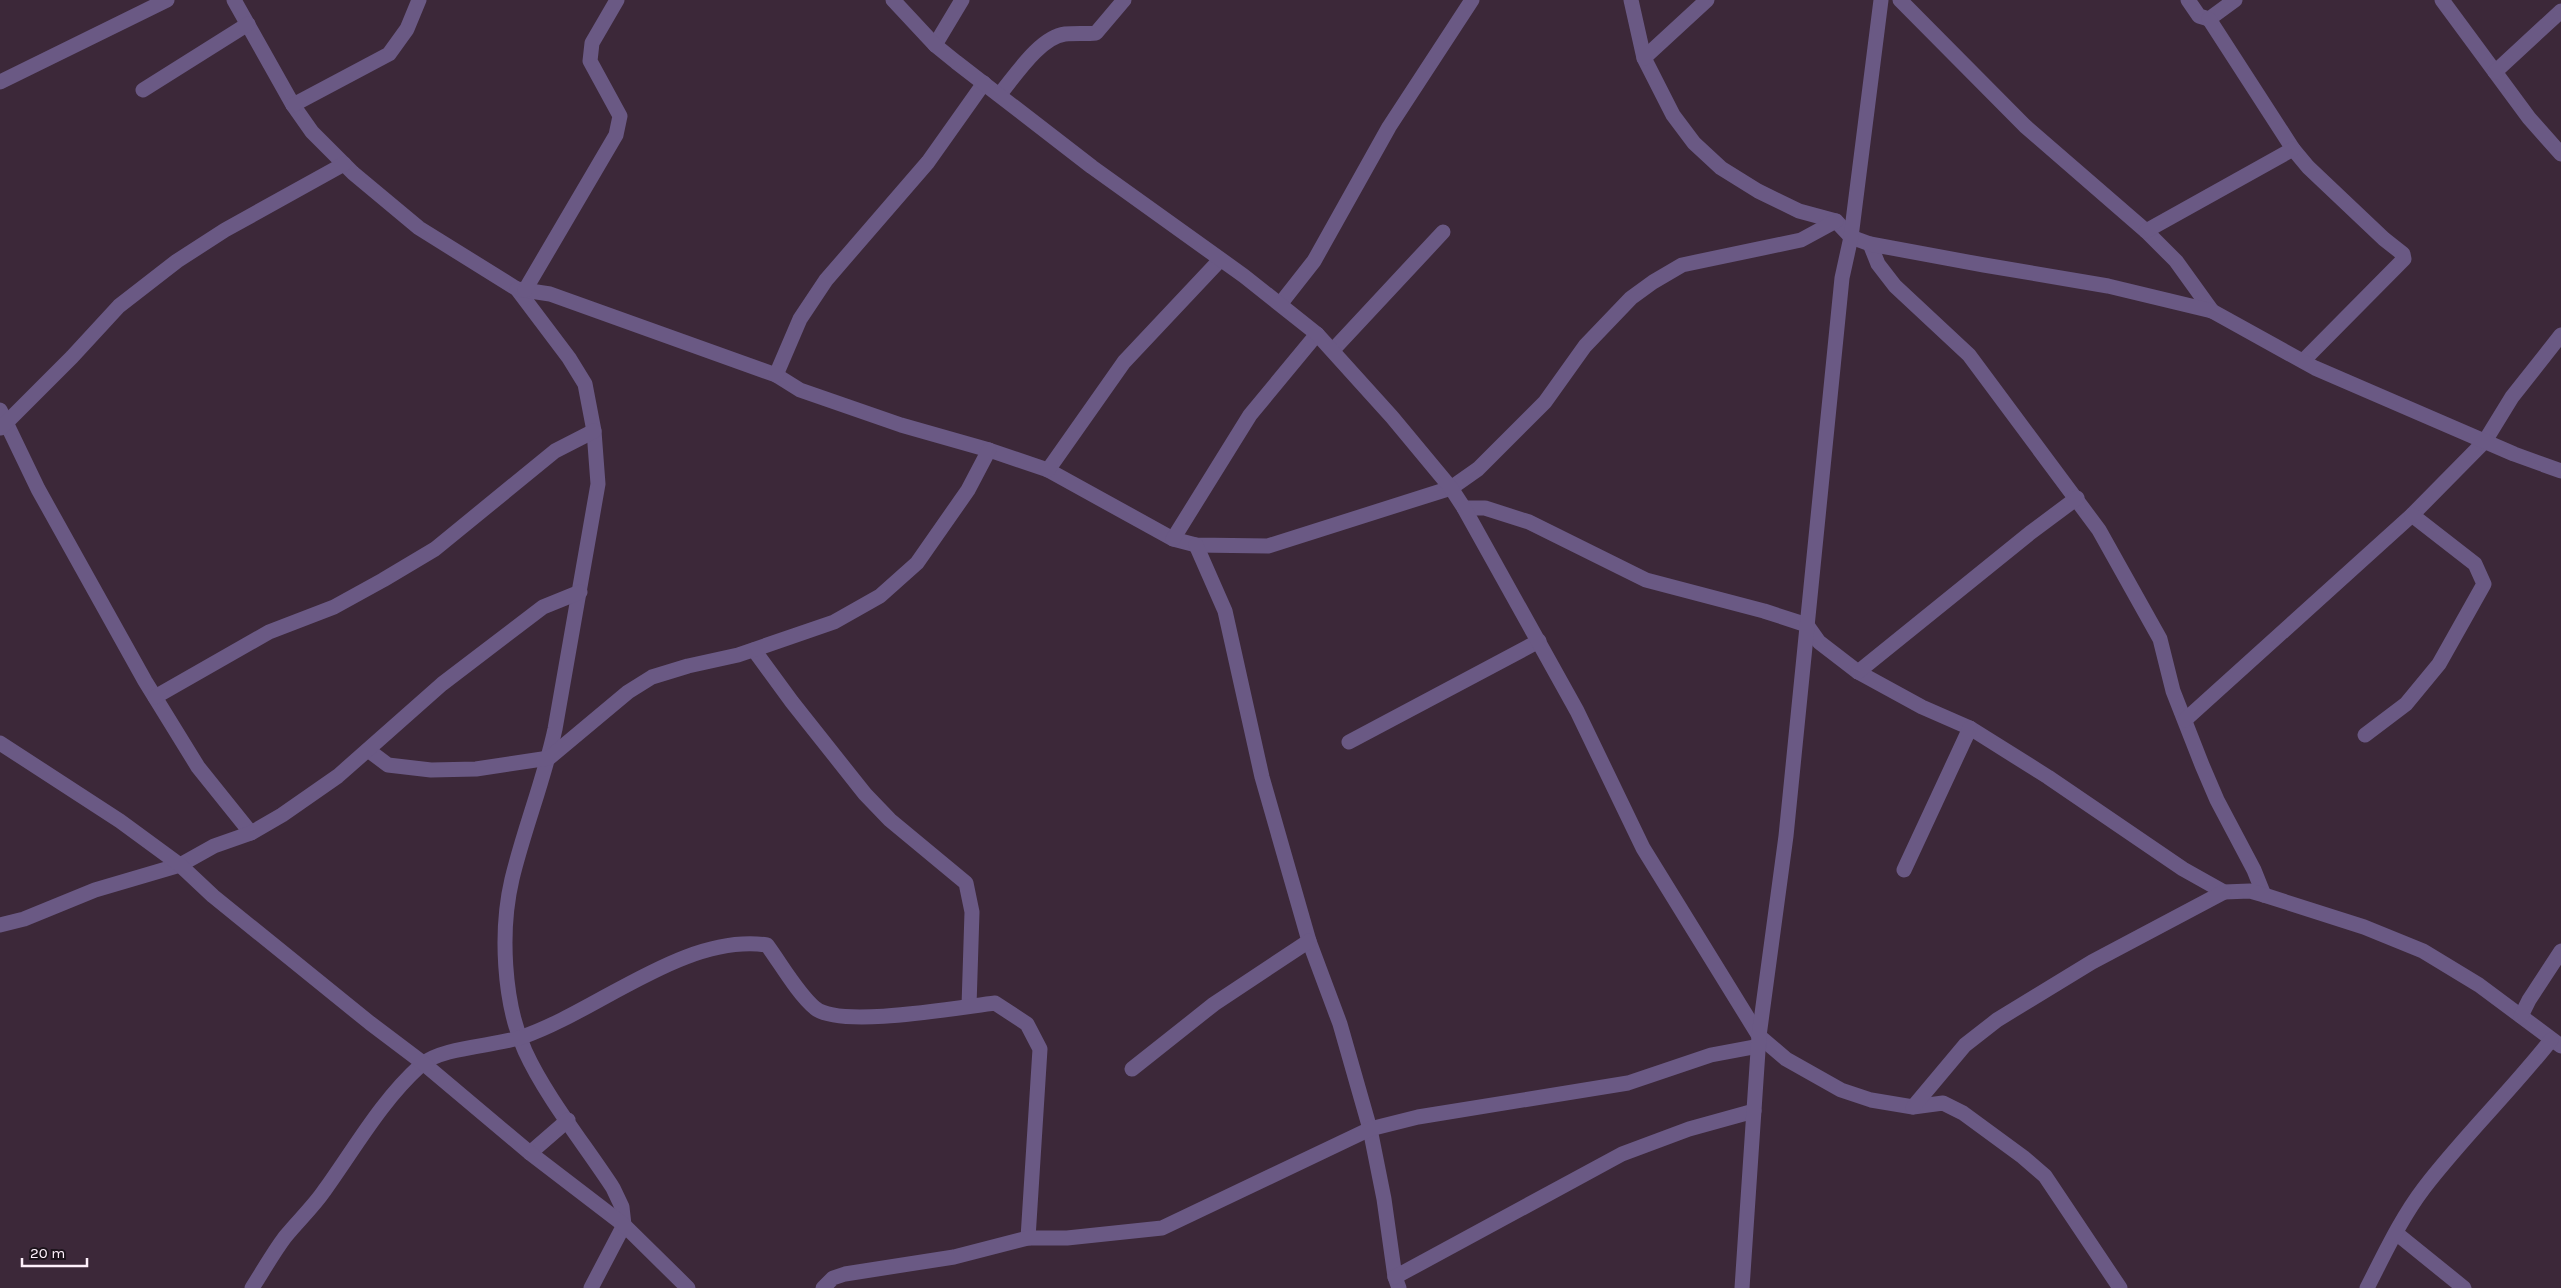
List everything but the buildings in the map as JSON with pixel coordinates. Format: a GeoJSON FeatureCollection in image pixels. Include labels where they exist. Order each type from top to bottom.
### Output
{"type":"FeatureCollection","features":[{"type":"Feature","properties":{"kind":"street"},"geometry":{"type":"LineString","coordinates":[[0,82],[167,0]]}},
{"type":"Feature","properties":{"kind":"street"},"geometry":{"type":"LineString","coordinates":[[234,0],[292,105],[312,132],[344,164],[418,228],[521,290],[550,294],[776,376],[800,390],[901,425],[989,450],[1048,470],[1173,539],[1196,545],[1268,546],[1451,488],[1478,469],[1545,402],[1585,346],[1631,298],[1653,282],[1682,265],[1801,240],[1836,221]]}},
{"type":"Feature","properties":{"kind":"street"},"geometry":{"type":"LineString","coordinates":[[292,105],[389,54],[407,29],[419,0]]}},
{"type":"Feature","properties":{"kind":"street"},"geometry":{"type":"LineString","coordinates":[[521,290],[616,135],[620,116],[590,61],[592,44],[618,0]]}},
{"type":"Feature","properties":{"kind":"street"},"geometry":{"type":"LineString","coordinates":[[893,0],[935,46],[1000,94],[1092,168],[1280,303],[1333,350],[1392,417],[1451,488],[1464,508],[1576,711],[1643,848],[1759,1041],[1786,1059],[1841,1090],[1871,1100],[1913,1107],[1943,1103],[1963,1113],[2045,1176],[2061,1197],[2095,1254],[2120,1288]]}},
{"type":"Feature","properties":{"kind":"street"},"geometry":{"type":"LineString","coordinates":[[935,46],[962,0]]}},
{"type":"Feature","properties":{"kind":"street"},"geometry":{"type":"LineString","coordinates":[[1000,94],[1036,51],[1049,40],[1064,34],[1096,33],[1124,0]]}},
{"type":"Feature","properties":{"kind":"street"},"geometry":{"type":"LineString","coordinates":[[1280,303],[1314,261],[1389,127],[1472,0]]}},
{"type":"Feature","properties":{"kind":"street"},"geometry":{"type":"LineString","coordinates":[[1631,0],[1644,58],[1673,115],[1694,143],[1721,168],[1758,191],[1799,211],[1836,221],[1851,237],[1870,244],[2108,286],[2212,312],[2303,361],[2485,441],[2561,471]]}},
{"type":"Feature","properties":{"kind":"street"},"geometry":{"type":"LineString","coordinates":[[1644,58],[1707,0]]}},
{"type":"Feature","properties":{"kind":"street"},"geometry":{"type":"LineString","coordinates":[[1742,1288],[1759,1041],[1786,836],[1842,278],[1851,237],[1881,0]]}},
{"type":"Feature","properties":{"kind":"street"},"geometry":{"type":"LineString","coordinates":[[1900,0],[2024,126],[2146,231],[2176,261],[2212,312]]}},
{"type":"Feature","properties":{"kind":"street"},"geometry":{"type":"LineString","coordinates":[[2188,0],[2199,16],[2209,19],[2293,149],[2308,167],[2384,239],[2403,254],[2404,259],[2303,361]]}},
{"type":"Feature","properties":{"kind":"street"},"geometry":{"type":"LineString","coordinates":[[2209,19],[2235,0]]}},
{"type":"Feature","properties":{"kind":"street"},"geometry":{"type":"LineString","coordinates":[[2442,0],[2529,118],[2561,154]]}},
{"type":"Feature","properties":{"kind":"street"},"geometry":{"type":"LineString","coordinates":[[2495,72],[2561,10]]}},
{"type":"Feature","properties":{"kind":"street"},"geometry":{"type":"LineString","coordinates":[[143,90],[248,24]]}},
{"type":"Feature","properties":{"kind":"street"},"geometry":{"type":"LineString","coordinates":[[776,376],[800,320],[826,280],[928,162],[984,83]]}},
{"type":"Feature","properties":{"kind":"street"},"geometry":{"type":"LineString","coordinates":[[2146,231],[2293,149]]}},
{"type":"Feature","properties":{"kind":"street"},"geometry":{"type":"LineString","coordinates":[[251,833],[198,767],[155,697],[95,594],[2,420],[72,357],[120,306],[177,261],[225,230],[344,164]]}},
{"type":"Feature","properties":{"kind":"street"},"geometry":{"type":"LineString","coordinates":[[1333,350],[1443,232]]}},
{"type":"Feature","properties":{"kind":"street"},"geometry":{"type":"LineString","coordinates":[[1870,244],[1878,264],[1895,286],[1969,355],[2099,530],[2160,639],[2173,691],[2216,800],[2254,870],[2264,895]]}},
{"type":"Feature","properties":{"kind":"street"},"geometry":{"type":"LineString","coordinates":[[1048,470],[1124,362],[1220,260]]}},
{"type":"Feature","properties":{"kind":"street"},"geometry":{"type":"LineString","coordinates":[[521,290],[585,384],[594,431],[598,484],[549,758],[512,879],[506,914],[508,993],[520,1038],[526,1052],[568,1120],[613,1188],[622,1207],[624,1225],[591,1288]]}},
{"type":"Feature","properties":{"kind":"street"},"geometry":{"type":"LineString","coordinates":[[1173,539],[1250,415],[1317,334]]}},
{"type":"Feature","properties":{"kind":"street"},"geometry":{"type":"LineString","coordinates":[[2185,720],[2412,515],[2485,441],[2512,397],[2561,335]]}},
{"type":"Feature","properties":{"kind":"street"},"geometry":{"type":"LineString","coordinates":[[155,697],[269,632],[334,607],[435,549],[555,451],[594,431]]}},
{"type":"Feature","properties":{"kind":"street"},"geometry":{"type":"LineString","coordinates":[[368,750],[388,765],[431,770],[476,769],[549,758],[628,692],[652,677],[754,650],[834,622],[880,596],[917,563],[968,490],[989,450]]}},
{"type":"Feature","properties":{"kind":"street"},"geometry":{"type":"LineString","coordinates":[[1858,672],[2030,533],[2077,498]]}},
{"type":"Feature","properties":{"kind":"street"},"geometry":{"type":"LineString","coordinates":[[1464,508],[1486,508],[1529,522],[1646,580],[1764,611],[1807,625],[1819,642],[1858,672],[1922,708],[1970,728],[2048,777],[2183,869],[2224,892]]}},
{"type":"Feature","properties":{"kind":"street"},"geometry":{"type":"LineString","coordinates":[[2365,735],[2406,704],[2438,664],[2484,584],[2476,564],[2412,515]]}},
{"type":"Feature","properties":{"kind":"street"},"geometry":{"type":"LineString","coordinates":[[1196,545],[1225,611],[1262,777],[1308,940],[1340,1024],[1370,1129],[1397,1283],[1622,1154],[1688,1129],[1754,1111]]}},
{"type":"Feature","properties":{"kind":"street"},"geometry":{"type":"LineString","coordinates":[[0,925],[24,918],[95,890],[180,865],[214,846],[251,833],[308,798],[368,750],[442,684],[543,606],[580,592]]}},
{"type":"Feature","properties":{"kind":"street"},"geometry":{"type":"LineString","coordinates":[[1349,742],[1539,641]]}},
{"type":"Feature","properties":{"kind":"street"},"geometry":{"type":"LineString","coordinates":[[754,650],[792,702],[865,794],[890,820],[966,883],[972,912],[970,1006]]}},
{"type":"Feature","properties":{"kind":"street"},"geometry":{"type":"LineString","coordinates":[[1904,870],[1970,728]]}},
{"type":"Feature","properties":{"kind":"street"},"geometry":{"type":"LineString","coordinates":[[0,743],[120,821],[180,865],[221,902],[370,1023],[423,1063],[530,1153],[624,1225],[688,1288]]}},
{"type":"Feature","properties":{"kind":"street"},"geometry":{"type":"LineString","coordinates":[[1913,1107],[1965,1045],[1997,1020],[2092,962],[2224,892],[2250,891],[2364,927],[2423,951],[2479,985],[2556,1043],[2526,1072],[2461,1142],[2422,1190],[2366,1288]]}},
{"type":"Feature","properties":{"kind":"street"},"geometry":{"type":"LineString","coordinates":[[1132,1069],[1214,1004],[1308,940]]}},
{"type":"Feature","properties":{"kind":"street"},"geometry":{"type":"LineString","coordinates":[[252,1288],[285,1238],[323,1192],[398,1087],[423,1063],[439,1056],[520,1038],[588,1008],[650,972],[703,952],[749,942],[767,945],[805,997],[825,1015],[846,1018],[865,1017],[995,1003],[1027,1024],[1040,1048],[1028,1238]]}},
{"type":"Feature","properties":{"kind":"street"},"geometry":{"type":"LineString","coordinates":[[2521,1016],[2529,1000],[2561,951]]}},
{"type":"Feature","properties":{"kind":"street"},"geometry":{"type":"LineString","coordinates":[[823,1288],[833,1278],[845,1274],[954,1257],[1028,1238],[1067,1238],[1162,1228],[1370,1129],[1418,1117],[1628,1083],[1759,1041]]}},
{"type":"Feature","properties":{"kind":"street"},"geometry":{"type":"LineString","coordinates":[[530,1153],[568,1120]]}},
{"type":"Feature","properties":{"kind":"street"},"geometry":{"type":"LineString","coordinates":[[2396,1233],[2464,1288]]}}]}
